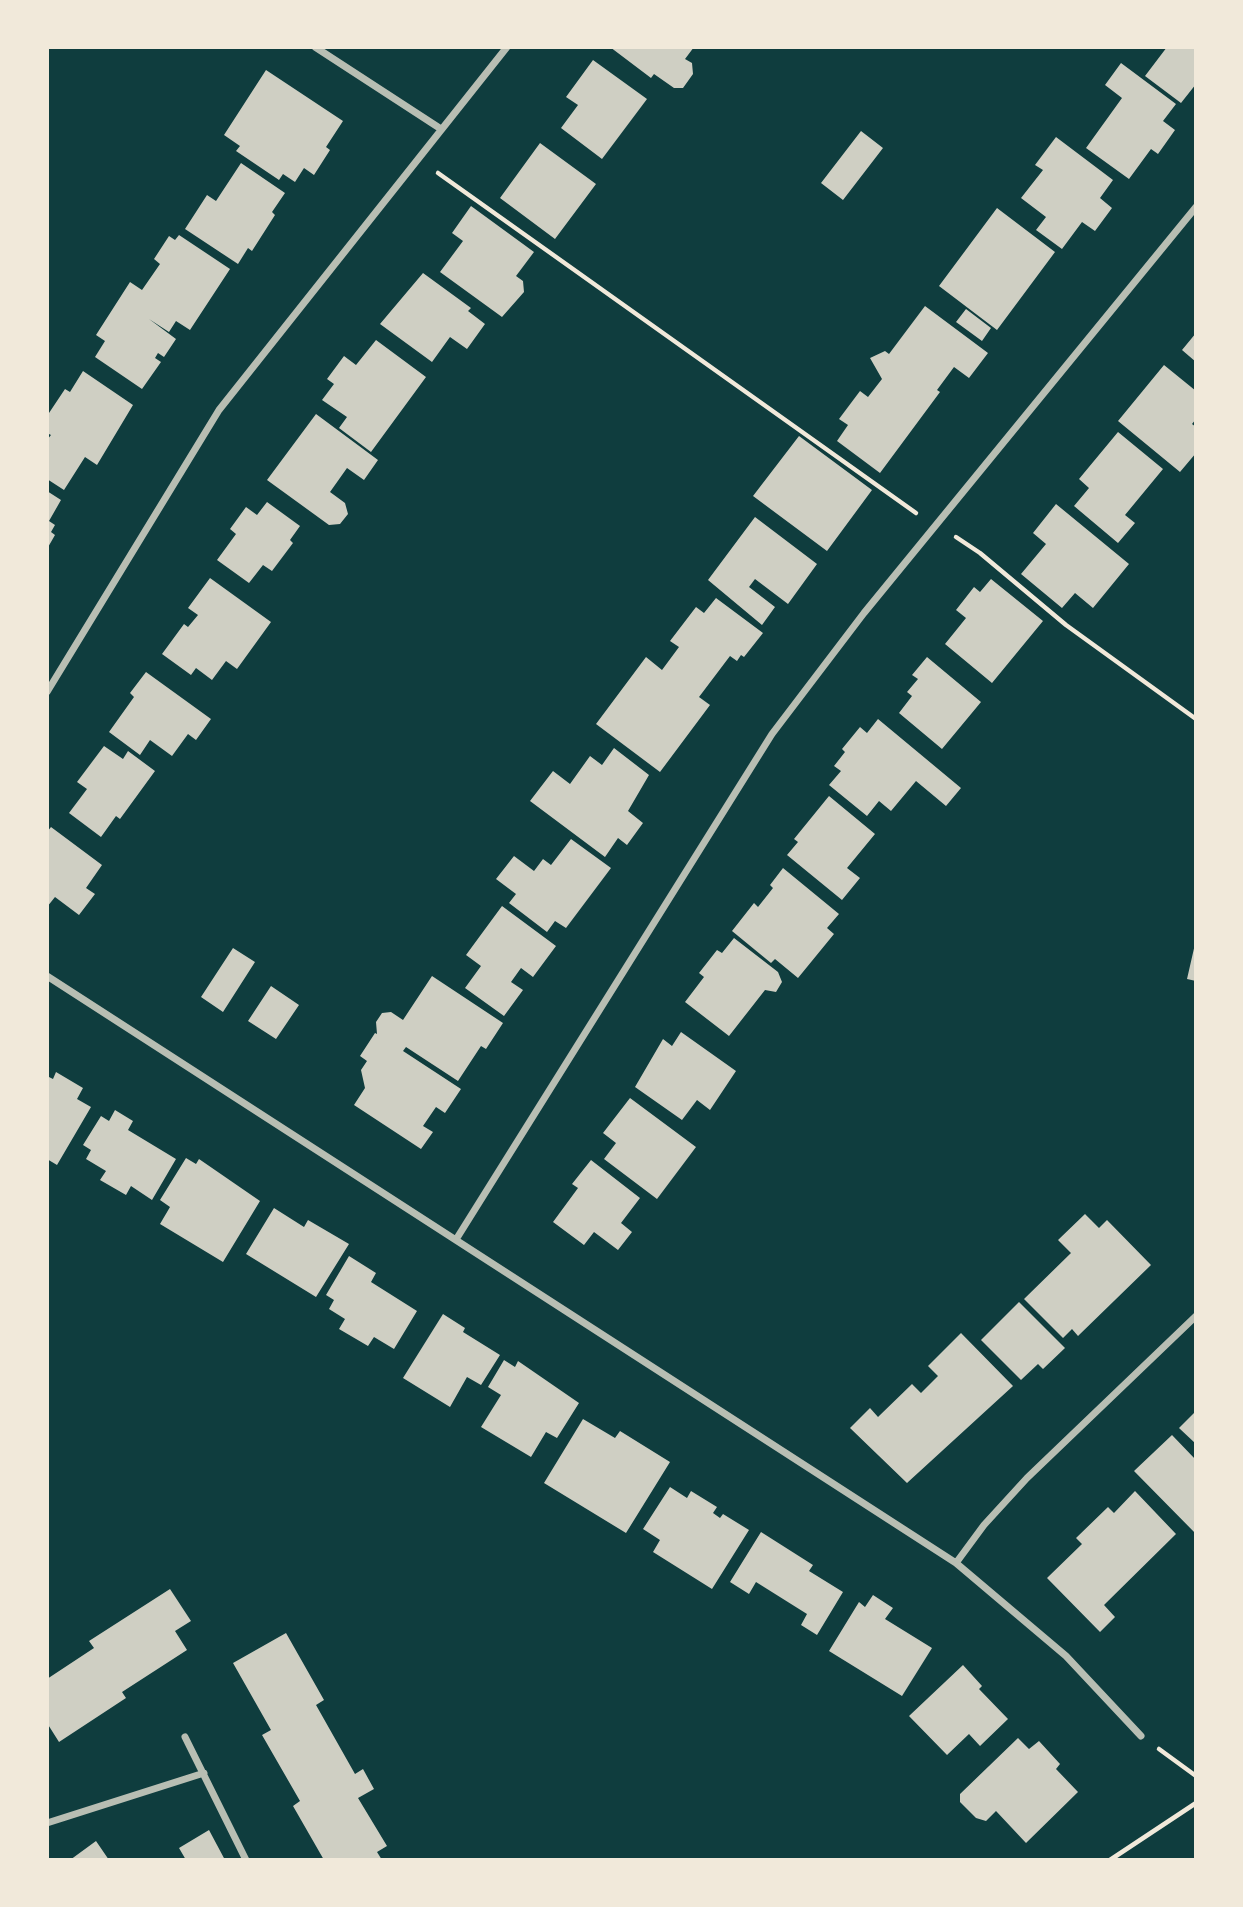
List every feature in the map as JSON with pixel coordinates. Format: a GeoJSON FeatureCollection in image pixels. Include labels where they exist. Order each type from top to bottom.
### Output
{"type":"FeatureCollection","features":[{"type":"Feature","properties":{"kind":"street"},"geometry":{"type":"LineString","coordinates":[[315,47],[441,129]]}},
{"type":"Feature","properties":{"kind":"street"},"geometry":{"type":"LineString","coordinates":[[47,692],[219,410],[507,47]]}},
{"type":"Feature","properties":{"kind":"street"},"geometry":{"type":"LineString","coordinates":[[457,1238],[772,734],[864,613],[1196,207]]}},
{"type":"Feature","properties":{"kind":"street"},"geometry":{"type":"LineString","coordinates":[[47,976],[457,1238],[956,1563],[1066,1656],[1141,1736]]}},
{"type":"Feature","properties":{"kind":"street"},"geometry":{"type":"LineString","coordinates":[[956,1563],[984,1525],[1027,1478],[1196,1316]]}},
{"type":"Feature","properties":{"kind":"street"},"geometry":{"type":"LineString","coordinates":[[185,1737],[246,1860]]}},
{"type":"Feature","properties":{"kind":"street"},"geometry":{"type":"LineString","coordinates":[[47,1823],[204,1773]]}},
{"type":"Feature","properties":{"kind":"path"},"geometry":{"type":"LineString","coordinates":[[418,158],[899,503],[980,553],[1066,625],[1196,719]]}},
{"type":"Feature","properties":{"kind":"path"},"geometry":{"type":"LineString","coordinates":[[1141,1736],[1196,1776]]}},
{"type":"Feature","properties":{"kind":"path"},"geometry":{"type":"LineString","coordinates":[[1110,1860],[1196,1803]]}},
{"type":"Feature","properties":{"kind":"building"},"geometry":{"type":"Polygon","coordinates":[[[610,47],[694,47],[685,59],[692,63],[693,74],[683,88],[674,88],[654,74],[651,78],[610,47]]]}},
{"type":"Feature","properties":{"kind":"building"},"geometry":{"type":"Polygon","coordinates":[[[1167,47],[1196,47],[1196,84],[1181,103],[1145,76],[1167,47]]]}},
{"type":"Feature","properties":{"kind":"building"},"geometry":{"type":"Polygon","coordinates":[[[593,60],[647,99],[602,159],[561,128],[578,105],[566,97],[593,60]]]}},
{"type":"Feature","properties":{"kind":"building"},"geometry":{"type":"Polygon","coordinates":[[[1121,63],[1176,104],[1163,121],[1175,130],[1158,154],[1151,149],[1129,179],[1086,148],[1122,98],[1105,85],[1121,63]]]}},
{"type":"Feature","properties":{"kind":"building"},"geometry":{"type":"Polygon","coordinates":[[[266,70],[343,121],[326,147],[330,150],[314,175],[304,168],[295,182],[283,174],[279,180],[236,151],[240,146],[224,135],[266,70]]]}},
{"type":"Feature","properties":{"kind":"building"},"geometry":{"type":"Polygon","coordinates":[[[861,131],[883,148],[843,200],[821,183],[861,131]]]}},
{"type":"Feature","properties":{"kind":"building"},"geometry":{"type":"Polygon","coordinates":[[[1056,137],[1113,180],[1100,198],[1112,208],[1095,231],[1082,222],[1062,249],[1036,230],[1046,217],[1021,198],[1043,170],[1035,165],[1056,137]]]}},
{"type":"Feature","properties":{"kind":"building"},"geometry":{"type":"Polygon","coordinates":[[[540,143],[596,184],[555,239],[500,198],[540,143]]]}},
{"type":"Feature","properties":{"kind":"building"},"geometry":{"type":"Polygon","coordinates":[[[241,163],[285,193],[272,212],[275,215],[252,251],[248,248],[238,264],[185,229],[207,195],[216,201],[241,163]]]}},
{"type":"Feature","properties":{"kind":"building"},"geometry":{"type":"Polygon","coordinates":[[[471,206],[534,252],[516,276],[523,281],[524,292],[502,317],[440,272],[463,241],[452,233],[471,206]]]}},
{"type":"Feature","properties":{"kind":"building"},"geometry":{"type":"Polygon","coordinates":[[[997,208],[1055,252],[997,330],[939,286],[997,208]]]}},
{"type":"Feature","properties":{"kind":"building"},"geometry":{"type":"Polygon","coordinates":[[[179,235],[230,269],[190,330],[176,321],[169,332],[149,319],[176,339],[164,357],[158,353],[155,358],[161,362],[142,389],[95,357],[105,341],[96,335],[130,282],[142,290],[160,264],[154,259],[169,236],[175,240],[179,235]]]}},
{"type":"Feature","properties":{"kind":"building"},"geometry":{"type":"Polygon","coordinates":[[[423,273],[471,308],[468,311],[485,324],[467,349],[450,337],[432,362],[380,324],[423,273]]]}},
{"type":"Feature","properties":{"kind":"building"},"geometry":{"type":"Polygon","coordinates":[[[925,306],[988,353],[969,378],[954,367],[937,390],[940,392],[880,473],[837,441],[848,425],[839,419],[860,391],[868,397],[882,379],[870,358],[885,351],[889,354],[925,306]]]}},
{"type":"Feature","properties":{"kind":"building"},"geometry":{"type":"Polygon","coordinates":[[[966,309],[991,328],[982,341],[956,322],[966,309]]]}},
{"type":"Feature","properties":{"kind":"building"},"geometry":{"type":"Polygon","coordinates":[[[1196,333],[1196,362],[1182,350],[1196,333]]]}},
{"type":"Feature","properties":{"kind":"building"},"geometry":{"type":"Polygon","coordinates":[[[376,340],[426,377],[371,452],[339,428],[347,417],[322,400],[334,384],[327,379],[344,356],[356,365],[376,340]]]}},
{"type":"Feature","properties":{"kind":"building"},"geometry":{"type":"Polygon","coordinates":[[[1164,365],[1196,391],[1196,419],[1192,424],[1196,427],[1196,453],[1180,472],[1118,421],[1164,365]]]}},
{"type":"Feature","properties":{"kind":"building"},"geometry":{"type":"Polygon","coordinates":[[[83,371],[133,405],[97,465],[85,457],[64,490],[47,479],[47,440],[51,435],[47,433],[47,416],[65,389],[70,392],[83,371]]]}},
{"type":"Feature","properties":{"kind":"building"},"geometry":{"type":"Polygon","coordinates":[[[316,414],[378,460],[364,480],[347,468],[330,492],[345,503],[348,514],[340,524],[329,525],[267,480],[316,414]]]}},
{"type":"Feature","properties":{"kind":"building"},"geometry":{"type":"Polygon","coordinates":[[[1118,432],[1163,469],[1125,515],[1135,523],[1118,543],[1074,506],[1089,488],[1079,479],[1118,432]]]}},
{"type":"Feature","properties":{"kind":"building"},"geometry":{"type":"Polygon","coordinates":[[[799,436],[872,490],[827,551],[753,496],[799,436]]]}},
{"type":"Feature","properties":{"kind":"building"},"geometry":{"type":"Polygon","coordinates":[[[47,491],[61,500],[49,521],[55,525],[51,532],[55,535],[47,549],[47,491]]]}},
{"type":"Feature","properties":{"kind":"building"},"geometry":{"type":"Polygon","coordinates":[[[267,502],[300,526],[290,540],[293,543],[272,571],[263,565],[249,583],[217,560],[236,534],[230,529],[246,507],[257,515],[267,502]]]}},
{"type":"Feature","properties":{"kind":"building"},"geometry":{"type":"Polygon","coordinates":[[[1056,504],[1129,564],[1093,608],[1075,593],[1062,608],[1021,574],[1046,544],[1033,533],[1056,504]]]}},
{"type":"Feature","properties":{"kind":"building"},"geometry":{"type":"Polygon","coordinates":[[[755,517],[817,564],[788,604],[755,579],[749,587],[775,607],[762,625],[708,580],[755,517]]]}},
{"type":"Feature","properties":{"kind":"building"},"geometry":{"type":"Polygon","coordinates":[[[210,578],[271,622],[237,669],[226,661],[212,680],[196,668],[191,675],[162,654],[184,624],[188,627],[198,615],[188,608],[210,578]]]}},
{"type":"Feature","properties":{"kind":"building"},"geometry":{"type":"Polygon","coordinates":[[[991,579],[1043,621],[992,683],[945,644],[966,618],[956,610],[974,587],[980,592],[991,579]]]}},
{"type":"Feature","properties":{"kind":"building"},"geometry":{"type":"Polygon","coordinates":[[[716,598],[763,633],[744,657],[741,655],[737,661],[730,656],[699,697],[710,705],[660,772],[596,724],[646,657],[662,670],[679,647],[670,641],[696,607],[704,613],[716,598]]]}},
{"type":"Feature","properties":{"kind":"building"},"geometry":{"type":"Polygon","coordinates":[[[927,657],[981,702],[942,749],[899,713],[912,696],[907,692],[918,679],[912,675],[927,657]]]}},
{"type":"Feature","properties":{"kind":"building"},"geometry":{"type":"Polygon","coordinates":[[[146,672],[211,719],[196,740],[188,734],[172,756],[150,740],[140,755],[109,732],[134,697],[130,693],[146,672]]]}},
{"type":"Feature","properties":{"kind":"building"},"geometry":{"type":"Polygon","coordinates":[[[878,719],[961,788],[946,806],[916,781],[891,811],[879,801],[867,816],[829,785],[841,771],[834,766],[845,752],[842,749],[860,727],[867,733],[878,719]]]}},
{"type":"Feature","properties":{"kind":"building"},"geometry":{"type":"Polygon","coordinates":[[[104,746],[123,759],[128,751],[155,771],[120,819],[116,816],[101,837],[69,813],[87,789],[77,782],[104,746]]]}},
{"type":"Feature","properties":{"kind":"building"},"geometry":{"type":"Polygon","coordinates":[[[614,748],[649,775],[628,811],[643,823],[627,845],[618,838],[605,857],[530,801],[553,771],[570,784],[590,756],[602,765],[614,748]]]}},
{"type":"Feature","properties":{"kind":"building"},"geometry":{"type":"Polygon","coordinates":[[[829,796],[875,834],[847,868],[860,878],[842,900],[787,855],[798,842],[794,839],[829,796]]]}},
{"type":"Feature","properties":{"kind":"building"},"geometry":{"type":"Polygon","coordinates":[[[51,827],[102,865],[86,888],[95,894],[79,915],[55,897],[47,907],[47,832],[51,827]]]}},
{"type":"Feature","properties":{"kind":"building"},"geometry":{"type":"Polygon","coordinates":[[[571,839],[611,868],[566,928],[555,921],[547,932],[509,903],[516,894],[496,879],[514,856],[534,871],[543,859],[551,865],[571,839]]]}},
{"type":"Feature","properties":{"kind":"building"},"geometry":{"type":"Polygon","coordinates":[[[783,868],[839,914],[827,928],[834,934],[798,978],[775,959],[771,963],[732,931],[754,903],[758,907],[773,888],[770,885],[783,868]]]}},
{"type":"Feature","properties":{"kind":"building"},"geometry":{"type":"Polygon","coordinates":[[[502,906],[556,946],[533,977],[521,968],[511,982],[523,990],[504,1016],[465,988],[481,966],[466,955],[502,906]]]}},
{"type":"Feature","properties":{"kind":"building"},"geometry":{"type":"Polygon","coordinates":[[[734,938],[778,972],[782,982],[776,992],[765,990],[729,1036],[685,1002],[704,977],[699,973],[717,950],[722,953],[734,938]]]}},
{"type":"Feature","properties":{"kind":"building"},"geometry":{"type":"Polygon","coordinates":[[[1196,944],[1196,981],[1187,979],[1196,944]]]}},
{"type":"Feature","properties":{"kind":"building"},"geometry":{"type":"Polygon","coordinates":[[[233,948],[255,962],[223,1012],[201,997],[233,948]]]}},
{"type":"Feature","properties":{"kind":"building"},"geometry":{"type":"Polygon","coordinates":[[[432,976],[503,1023],[486,1049],[481,1046],[458,1081],[406,1047],[403,1051],[461,1089],[445,1113],[436,1107],[423,1126],[433,1132],[421,1149],[354,1105],[365,1088],[361,1070],[367,1061],[360,1056],[375,1033],[377,1034],[376,1022],[382,1013],[391,1012],[403,1020],[432,976]]]}},
{"type":"Feature","properties":{"kind":"building"},"geometry":{"type":"Polygon","coordinates":[[[271,986],[299,1005],[276,1039],[248,1021],[271,986]]]}},
{"type":"Feature","properties":{"kind":"building"},"geometry":{"type":"Polygon","coordinates":[[[681,1032],[736,1071],[710,1110],[697,1100],[682,1120],[635,1087],[663,1039],[672,1046],[681,1032]]]}},
{"type":"Feature","properties":{"kind":"building"},"geometry":{"type":"Polygon","coordinates":[[[56,1072],[83,1088],[77,1099],[91,1107],[57,1165],[47,1159],[47,1076],[53,1079],[56,1072]]]}},
{"type":"Feature","properties":{"kind":"building"},"geometry":{"type":"Polygon","coordinates":[[[630,1098],[696,1147],[657,1199],[604,1159],[616,1143],[603,1133],[630,1098]]]}},
{"type":"Feature","properties":{"kind":"building"},"geometry":{"type":"Polygon","coordinates":[[[115,1110],[133,1121],[128,1130],[176,1159],[152,1200],[131,1186],[126,1195],[100,1180],[106,1171],[86,1159],[91,1150],[83,1145],[101,1116],[109,1121],[115,1110]]]}},
{"type":"Feature","properties":{"kind":"building"},"geometry":{"type":"Polygon","coordinates":[[[186,1158],[196,1164],[199,1159],[260,1201],[223,1262],[160,1224],[170,1207],[160,1200],[186,1158]]]}},
{"type":"Feature","properties":{"kind":"building"},"geometry":{"type":"Polygon","coordinates":[[[591,1160],[640,1198],[621,1223],[632,1232],[618,1250],[594,1232],[584,1245],[553,1222],[578,1188],[572,1184],[591,1160]]]}},
{"type":"Feature","properties":{"kind":"building"},"geometry":{"type":"Polygon","coordinates":[[[274,1208],[304,1227],[308,1220],[349,1244],[316,1297],[246,1254],[274,1208]]]}},
{"type":"Feature","properties":{"kind":"building"},"geometry":{"type":"Polygon","coordinates":[[[1085,1214],[1099,1228],[1107,1220],[1151,1265],[1078,1336],[1072,1329],[1063,1338],[1024,1299],[1071,1253],[1058,1240],[1085,1214]]]}},
{"type":"Feature","properties":{"kind":"building"},"geometry":{"type":"Polygon","coordinates":[[[349,1256],[376,1273],[371,1282],[417,1311],[394,1349],[374,1337],[368,1346],[339,1329],[345,1319],[329,1309],[334,1300],[326,1295],[349,1256]]]}},
{"type":"Feature","properties":{"kind":"building"},"geometry":{"type":"Polygon","coordinates":[[[1019,1302],[1065,1348],[1043,1369],[1038,1364],[1021,1380],[981,1340],[1019,1302]]]}},
{"type":"Feature","properties":{"kind":"building"},"geometry":{"type":"Polygon","coordinates":[[[443,1314],[465,1328],[463,1332],[500,1355],[481,1385],[467,1377],[450,1407],[403,1378],[443,1314]]]}},
{"type":"Feature","properties":{"kind":"building"},"geometry":{"type":"Polygon","coordinates":[[[961,1333],[1013,1386],[907,1483],[850,1428],[870,1408],[878,1417],[912,1384],[921,1393],[938,1376],[928,1366],[961,1333]]]}},
{"type":"Feature","properties":{"kind":"building"},"geometry":{"type":"Polygon","coordinates":[[[504,1360],[515,1367],[518,1361],[579,1403],[557,1438],[546,1432],[531,1457],[481,1427],[501,1395],[488,1387],[504,1360]]]}},
{"type":"Feature","properties":{"kind":"building"},"geometry":{"type":"Polygon","coordinates":[[[1196,1411],[1196,1444],[1179,1428],[1196,1411]]]}},
{"type":"Feature","properties":{"kind":"building"},"geometry":{"type":"Polygon","coordinates":[[[583,1419],[615,1438],[620,1431],[670,1462],[626,1533],[544,1483],[583,1419]]]}},
{"type":"Feature","properties":{"kind":"building"},"geometry":{"type":"Polygon","coordinates":[[[1172,1435],[1196,1460],[1196,1534],[1134,1471],[1172,1435]]]}},
{"type":"Feature","properties":{"kind":"building"},"geometry":{"type":"Polygon","coordinates":[[[670,1487],[687,1498],[691,1491],[717,1507],[713,1513],[720,1518],[723,1514],[749,1530],[712,1589],[653,1552],[660,1540],[643,1529],[670,1487]]]}},
{"type":"Feature","properties":{"kind":"building"},"geometry":{"type":"Polygon","coordinates":[[[1135,1491],[1176,1534],[1104,1605],[1115,1617],[1100,1632],[1047,1578],[1082,1544],[1076,1538],[1108,1507],[1114,1513],[1135,1491]]]}},
{"type":"Feature","properties":{"kind":"building"},"geometry":{"type":"Polygon","coordinates":[[[761,1532],[813,1565],[809,1571],[843,1592],[817,1635],[801,1625],[807,1614],[756,1582],[749,1594],[730,1582],[761,1532]]]}},
{"type":"Feature","properties":{"kind":"building"},"geometry":{"type":"Polygon","coordinates":[[[170,1589],[191,1621],[175,1631],[187,1650],[122,1692],[126,1698],[59,1742],[47,1723],[47,1679],[94,1648],[89,1641],[170,1589]]]}},
{"type":"Feature","properties":{"kind":"building"},"geometry":{"type":"Polygon","coordinates":[[[873,1595],[893,1608],[885,1619],[932,1648],[902,1696],[829,1651],[859,1602],[865,1607],[873,1595]]]}},
{"type":"Feature","properties":{"kind":"building"},"geometry":{"type":"Polygon","coordinates":[[[286,1633],[324,1700],[316,1705],[355,1774],[363,1769],[374,1789],[358,1798],[387,1846],[377,1852],[382,1860],[324,1860],[293,1806],[300,1801],[262,1735],[271,1730],[233,1663],[286,1633]]]}},
{"type":"Feature","properties":{"kind":"building"},"geometry":{"type":"Polygon","coordinates":[[[963,1665],[982,1686],[979,1689],[1008,1719],[980,1746],[969,1734],[947,1755],[909,1716],[963,1665]]]}},
{"type":"Feature","properties":{"kind":"building"},"geometry":{"type":"Polygon","coordinates":[[[1018,1738],[1029,1749],[1039,1741],[1060,1764],[1056,1769],[1078,1792],[1026,1843],[996,1811],[986,1821],[976,1818],[960,1802],[960,1794],[1018,1738]]]}},
{"type":"Feature","properties":{"kind":"building"},"geometry":{"type":"Polygon","coordinates":[[[209,1830],[225,1860],[186,1860],[179,1848],[209,1830]]]}},
{"type":"Feature","properties":{"kind":"building"},"geometry":{"type":"Polygon","coordinates":[[[96,1841],[109,1860],[70,1860],[96,1841]]]}}]}
